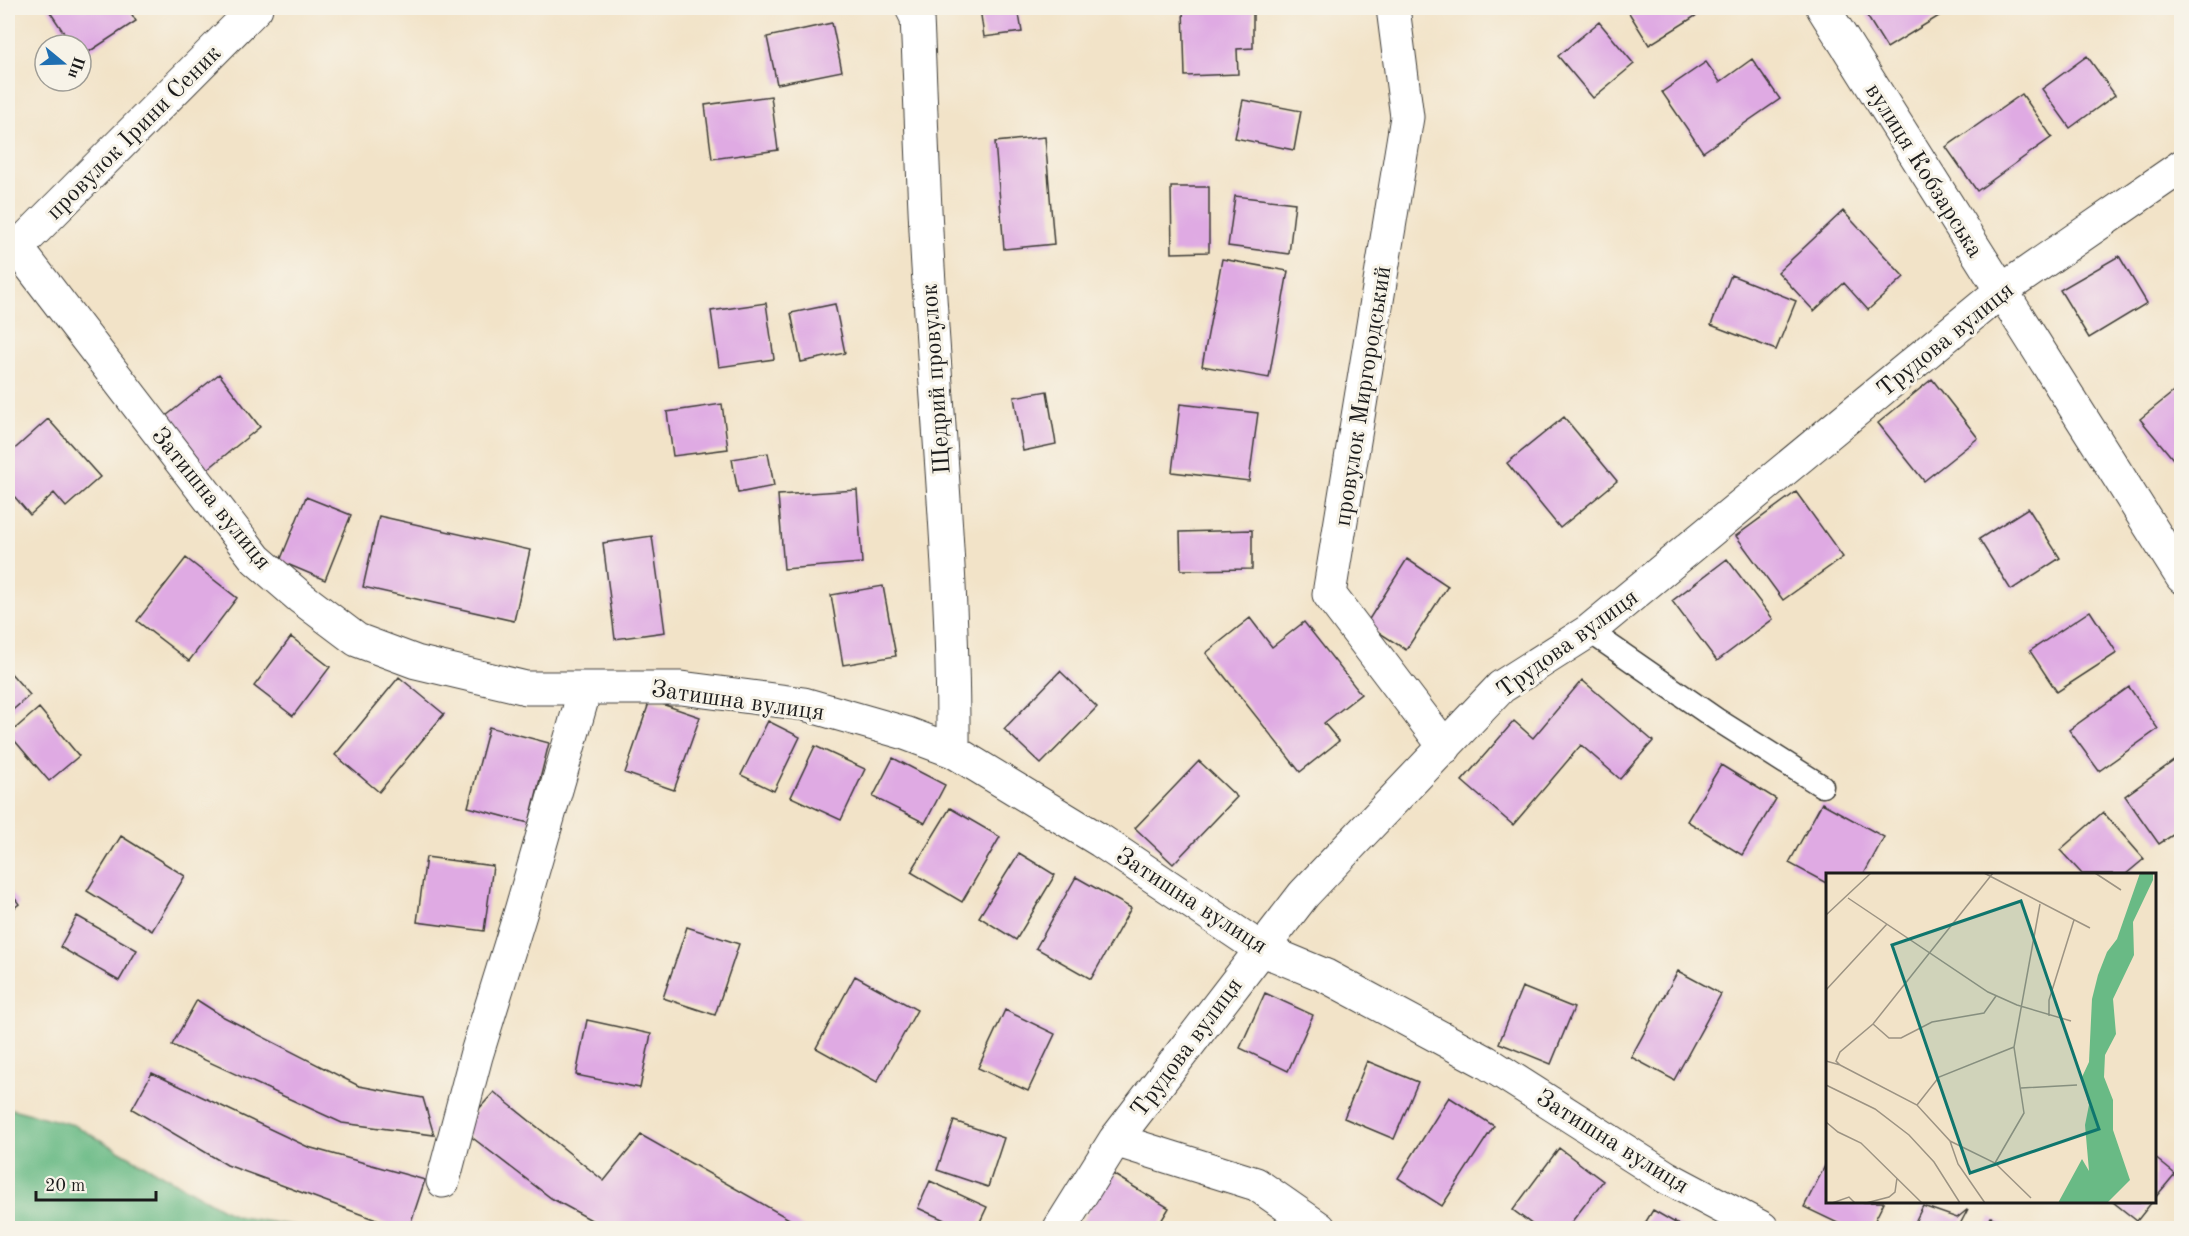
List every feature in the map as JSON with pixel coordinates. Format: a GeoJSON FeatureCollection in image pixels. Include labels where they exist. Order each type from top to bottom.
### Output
{"type":"FeatureCollection","features":[{"type":"Feature","properties":{"kind":"street","name":"провулок Ірини Сеник"},"geometry":{"type":"LineString","coordinates":[[12,251],[256,8]]}},
{"type":"Feature","properties":{"kind":"street","name":"Щедрий провулок"},"geometry":{"type":"LineString","coordinates":[[912,8],[917,18],[928,265],[945,517],[953,751]]}},
{"type":"Feature","properties":{"kind":"street","name":"провулок Миргородський"},"geometry":{"type":"LineString","coordinates":[[1393,8],[1407,117],[1329,594],[1445,747]]}},
{"type":"Feature","properties":{"kind":"street","name":"вулиця Кобзарська"},"geometry":{"type":"LineString","coordinates":[[1823,8],[2181,577]]}},
{"type":"Feature","properties":{"kind":"street","name":"Трудова вулиця"},"geometry":{"type":"LineString","coordinates":[[1060,1228],[1115,1140],[1304,894],[1501,687],[1590,631],[2001,291],[2181,166]]}},
{"type":"Feature","properties":{"kind":"street","name":"Затишна вулиця"},"geometry":{"type":"LineString","coordinates":[[12,251],[256,559],[300,597],[357,640],[416,662],[526,688],[681,688],[804,704],[905,733],[953,751],[1101,841],[1261,949],[1326,976],[1486,1062],[1666,1177],[1762,1228]]}},
{"type":"Feature","properties":{"kind":"street"},"geometry":{"type":"LineString","coordinates":[[443,1181],[476,1056],[521,911],[585,688]]}},
{"type":"Feature","properties":{"kind":"street"},"geometry":{"type":"LineString","coordinates":[[1115,1140],[1256,1184],[1319,1228]]}},
{"type":"Feature","properties":{"kind":"lane"},"geometry":{"type":"LineString","coordinates":[[1590,631],[1716,719],[1822,786]]}},
{"type":"Feature","properties":{"kind":"green space"},"geometry":{"type":"Polygon","coordinates":[[[8,1108],[74,1125],[235,1216],[307,1228],[8,1228],[8,1108]]]}},
{"type":"Feature","properties":{"kind":"building"},"geometry":{"type":"Polygon","coordinates":[[[128,8],[136,21],[93,49],[93,33],[64,33],[48,9],[128,8]]]}},
{"type":"Feature","properties":{"kind":"building"},"geometry":{"type":"Polygon","coordinates":[[[980,8],[1018,8],[1022,32],[984,37],[980,8]]]}},
{"type":"Feature","properties":{"kind":"building"},"geometry":{"type":"Polygon","coordinates":[[[1183,8],[1253,8],[1253,48],[1237,49],[1238,74],[1185,76],[1183,8]]]}},
{"type":"Feature","properties":{"kind":"building"},"geometry":{"type":"Polygon","coordinates":[[[1626,8],[1703,8],[1705,10],[1649,45],[1626,8]]]}},
{"type":"Feature","properties":{"kind":"building"},"geometry":{"type":"Polygon","coordinates":[[[1862,8],[1952,8],[1887,48],[1862,8]]]}},
{"type":"Feature","properties":{"kind":"building"},"geometry":{"type":"Polygon","coordinates":[[[1599,22],[1634,64],[1593,98],[1558,56],[1599,22]]]}},
{"type":"Feature","properties":{"kind":"building"},"geometry":{"type":"Polygon","coordinates":[[[832,23],[842,71],[777,84],[767,37],[832,23]]]}},
{"type":"Feature","properties":{"kind":"building"},"geometry":{"type":"Polygon","coordinates":[[[2087,56],[2115,95],[2070,128],[2042,89],[2087,56]]]}},
{"type":"Feature","properties":{"kind":"building"},"geometry":{"type":"Polygon","coordinates":[[[1752,59],[1780,99],[1703,152],[1662,92],[1706,62],[1720,82],[1752,59]]]}},
{"type":"Feature","properties":{"kind":"building"},"geometry":{"type":"Polygon","coordinates":[[[2022,94],[2052,137],[1977,191],[1946,147],[2022,94]]]}},
{"type":"Feature","properties":{"kind":"building"},"geometry":{"type":"Polygon","coordinates":[[[771,96],[778,150],[712,159],[705,105],[771,96]]]}},
{"type":"Feature","properties":{"kind":"building"},"geometry":{"type":"Polygon","coordinates":[[[1243,100],[1301,111],[1294,150],[1235,138],[1243,100]]]}},
{"type":"Feature","properties":{"kind":"building"},"geometry":{"type":"Polygon","coordinates":[[[1045,137],[1054,244],[1004,249],[995,142],[1045,137]]]}},
{"type":"Feature","properties":{"kind":"building"},"geometry":{"type":"Polygon","coordinates":[[[1171,187],[1209,187],[1209,252],[1172,253],[1171,187]]]}},
{"type":"Feature","properties":{"kind":"building"},"geometry":{"type":"Polygon","coordinates":[[[1235,196],[1295,203],[1289,254],[1228,246],[1235,196]]]}},
{"type":"Feature","properties":{"kind":"building"},"geometry":{"type":"Polygon","coordinates":[[[1843,211],[1904,277],[1868,310],[1844,283],[1814,311],[1778,272],[1843,211]]]}},
{"type":"Feature","properties":{"kind":"building"},"geometry":{"type":"Polygon","coordinates":[[[2119,256],[2147,303],[2089,338],[2060,290],[2119,256]]]}},
{"type":"Feature","properties":{"kind":"building"},"geometry":{"type":"Polygon","coordinates":[[[1222,259],[1288,271],[1269,378],[1202,366],[1222,259]]]}},
{"type":"Feature","properties":{"kind":"building"},"geometry":{"type":"Polygon","coordinates":[[[1731,275],[1796,301],[1776,350],[1711,325],[1731,275]]]}},
{"type":"Feature","properties":{"kind":"building"},"geometry":{"type":"Polygon","coordinates":[[[766,303],[774,359],[719,367],[711,311],[766,303]]]}},
{"type":"Feature","properties":{"kind":"building"},"geometry":{"type":"Polygon","coordinates":[[[835,304],[845,353],[801,362],[791,313],[835,304]]]}},
{"type":"Feature","properties":{"kind":"building"},"geometry":{"type":"Polygon","coordinates":[[[219,374],[260,427],[208,469],[166,416],[219,374]]]}},
{"type":"Feature","properties":{"kind":"building"},"geometry":{"type":"Polygon","coordinates":[[[1932,379],[1978,438],[1924,481],[1878,423],[1932,379]]]}},
{"type":"Feature","properties":{"kind":"building"},"geometry":{"type":"Polygon","coordinates":[[[2182,385],[2182,452],[2173,459],[2140,419],[2182,385]]]}},
{"type":"Feature","properties":{"kind":"building"},"geometry":{"type":"Polygon","coordinates":[[[1047,391],[1056,444],[1023,451],[1014,397],[1047,391]]]}},
{"type":"Feature","properties":{"kind":"building"},"geometry":{"type":"Polygon","coordinates":[[[722,404],[728,449],[673,456],[667,412],[722,404]]]}},
{"type":"Feature","properties":{"kind":"building"},"geometry":{"type":"Polygon","coordinates":[[[1180,404],[1258,413],[1249,481],[1172,472],[1180,404]]]}},
{"type":"Feature","properties":{"kind":"building"},"geometry":{"type":"Polygon","coordinates":[[[1564,417],[1617,481],[1560,528],[1507,463],[1564,417]]]}},
{"type":"Feature","properties":{"kind":"building"},"geometry":{"type":"Polygon","coordinates":[[[48,419],[100,477],[66,507],[54,493],[30,515],[8,489],[8,455],[48,419]]]}},
{"type":"Feature","properties":{"kind":"building"},"geometry":{"type":"Polygon","coordinates":[[[768,453],[774,486],[738,493],[732,459],[768,453]]]}},
{"type":"Feature","properties":{"kind":"building"},"geometry":{"type":"Polygon","coordinates":[[[857,490],[862,563],[784,569],[778,495],[857,490]]]}},
{"type":"Feature","properties":{"kind":"building"},"geometry":{"type":"Polygon","coordinates":[[[1796,492],[1843,557],[1783,600],[1736,536],[1796,492]]]}},
{"type":"Feature","properties":{"kind":"building"},"geometry":{"type":"Polygon","coordinates":[[[306,497],[351,515],[325,580],[280,561],[306,497]]]}},
{"type":"Feature","properties":{"kind":"building"},"geometry":{"type":"Polygon","coordinates":[[[2028,508],[2060,558],[2011,590],[1979,539],[2028,508]]]}},
{"type":"Feature","properties":{"kind":"building"},"geometry":{"type":"Polygon","coordinates":[[[379,516],[530,550],[514,621],[363,587],[379,516]]]}},
{"type":"Feature","properties":{"kind":"building"},"geometry":{"type":"Polygon","coordinates":[[[1252,530],[1252,569],[1181,570],[1180,532],[1252,530]]]}},
{"type":"Feature","properties":{"kind":"building"},"geometry":{"type":"Polygon","coordinates":[[[652,536],[665,632],[615,639],[603,543],[652,536]]]}},
{"type":"Feature","properties":{"kind":"building"},"geometry":{"type":"Polygon","coordinates":[[[186,558],[237,598],[189,661],[137,621],[186,558]]]}},
{"type":"Feature","properties":{"kind":"building"},"geometry":{"type":"Polygon","coordinates":[[[1407,559],[1448,586],[1406,650],[1366,624],[1407,559]]]}},
{"type":"Feature","properties":{"kind":"building"},"geometry":{"type":"Polygon","coordinates":[[[1727,559],[1773,619],[1717,661],[1672,601],[1727,559]]]}},
{"type":"Feature","properties":{"kind":"building"},"geometry":{"type":"Polygon","coordinates":[[[883,586],[896,656],[843,665],[831,595],[883,586]]]}},
{"type":"Feature","properties":{"kind":"building"},"geometry":{"type":"Polygon","coordinates":[[[2090,611],[2117,653],[2057,692],[2030,651],[2090,611]]]}},
{"type":"Feature","properties":{"kind":"building"},"geometry":{"type":"Polygon","coordinates":[[[1250,618],[1272,647],[1304,622],[1361,694],[1324,723],[1339,741],[1300,772],[1206,653],[1250,618]]]}},
{"type":"Feature","properties":{"kind":"building"},"geometry":{"type":"Polygon","coordinates":[[[291,637],[330,667],[293,716],[254,686],[291,637]]]}},
{"type":"Feature","properties":{"kind":"building"},"geometry":{"type":"Polygon","coordinates":[[[8,670],[30,695],[8,714],[8,670]]]}},
{"type":"Feature","properties":{"kind":"building"},"geometry":{"type":"Polygon","coordinates":[[[1060,671],[1097,707],[1041,764],[1004,729],[1060,671]]]}},
{"type":"Feature","properties":{"kind":"building"},"geometry":{"type":"Polygon","coordinates":[[[399,677],[444,714],[379,792],[335,755],[399,677]]]}},
{"type":"Feature","properties":{"kind":"building"},"geometry":{"type":"Polygon","coordinates":[[[1582,680],[1653,741],[1620,779],[1581,745],[1513,825],[1462,781],[1514,721],[1533,738],[1582,680]]]}},
{"type":"Feature","properties":{"kind":"building"},"geometry":{"type":"Polygon","coordinates":[[[2129,687],[2158,729],[2099,771],[2069,730],[2129,687]]]}},
{"type":"Feature","properties":{"kind":"building"},"geometry":{"type":"Polygon","coordinates":[[[650,700],[700,717],[674,790],[625,773],[650,700]]]}},
{"type":"Feature","properties":{"kind":"building"},"geometry":{"type":"Polygon","coordinates":[[[39,708],[79,756],[49,781],[9,734],[39,708]]]}},
{"type":"Feature","properties":{"kind":"building"},"geometry":{"type":"Polygon","coordinates":[[[768,721],[800,737],[774,791],[741,775],[768,721]]]}},
{"type":"Feature","properties":{"kind":"building"},"geometry":{"type":"Polygon","coordinates":[[[489,727],[549,743],[529,823],[468,807],[489,727]]]}},
{"type":"Feature","properties":{"kind":"building"},"geometry":{"type":"Polygon","coordinates":[[[815,746],[865,769],[841,820],[791,797],[815,746]]]}},
{"type":"Feature","properties":{"kind":"building"},"geometry":{"type":"Polygon","coordinates":[[[2182,755],[2182,829],[2159,844],[2125,796],[2182,755]]]}},
{"type":"Feature","properties":{"kind":"building"},"geometry":{"type":"Polygon","coordinates":[[[893,758],[945,785],[925,823],[873,797],[893,758]]]}},
{"type":"Feature","properties":{"kind":"building"},"geometry":{"type":"Polygon","coordinates":[[[1199,761],[1237,797],[1173,864],[1135,828],[1199,761]]]}},
{"type":"Feature","properties":{"kind":"building"},"geometry":{"type":"Polygon","coordinates":[[[1721,765],[1776,799],[1742,855],[1687,821],[1721,765]]]}},
{"type":"Feature","properties":{"kind":"building"},"geometry":{"type":"Polygon","coordinates":[[[1822,803],[1884,837],[1865,873],[1826,873],[1826,883],[1789,863],[1822,803]]]}},
{"type":"Feature","properties":{"kind":"building"},"geometry":{"type":"Polygon","coordinates":[[[950,808],[1000,837],[962,902],[911,872],[950,808]]]}},
{"type":"Feature","properties":{"kind":"building"},"geometry":{"type":"Polygon","coordinates":[[[2103,812],[2144,859],[2127,873],[2081,873],[2060,850],[2103,812]]]}},
{"type":"Feature","properties":{"kind":"building"},"geometry":{"type":"Polygon","coordinates":[[[121,836],[185,876],[152,931],[87,891],[121,836]]]}},
{"type":"Feature","properties":{"kind":"building"},"geometry":{"type":"Polygon","coordinates":[[[1019,853],[1055,875],[1016,940],[979,917],[1019,853]]]}},
{"type":"Feature","properties":{"kind":"building"},"geometry":{"type":"Polygon","coordinates":[[[426,857],[493,866],[484,931],[417,922],[426,857]]]}},
{"type":"Feature","properties":{"kind":"building"},"geometry":{"type":"Polygon","coordinates":[[[1076,877],[1131,908],[1091,979],[1036,948],[1076,877]]]}},
{"type":"Feature","properties":{"kind":"building"},"geometry":{"type":"Polygon","coordinates":[[[8,889],[19,904],[8,913],[8,889]]]}},
{"type":"Feature","properties":{"kind":"building"},"geometry":{"type":"Polygon","coordinates":[[[77,916],[137,950],[119,981],[60,947],[77,916]]]}},
{"type":"Feature","properties":{"kind":"building"},"geometry":{"type":"Polygon","coordinates":[[[687,927],[739,944],[715,1015],[663,998],[687,927]]]}},
{"type":"Feature","properties":{"kind":"building"},"geometry":{"type":"Polygon","coordinates":[[[1678,971],[1721,994],[1674,1080],[1631,1057],[1678,971]]]}},
{"type":"Feature","properties":{"kind":"building"},"geometry":{"type":"Polygon","coordinates":[[[855,976],[917,1010],[877,1082],[816,1048],[855,976]]]}},
{"type":"Feature","properties":{"kind":"building"},"geometry":{"type":"Polygon","coordinates":[[[1522,987],[1574,1008],[1551,1064],[1499,1043],[1522,987]]]}},
{"type":"Feature","properties":{"kind":"building"},"geometry":{"type":"Polygon","coordinates":[[[1265,993],[1313,1015],[1288,1071],[1240,1048],[1265,993]]]}},
{"type":"Feature","properties":{"kind":"building"},"geometry":{"type":"Polygon","coordinates":[[[197,1000],[222,1016],[359,1086],[423,1098],[434,1135],[342,1123],[172,1045],[197,1000]]]}},
{"type":"Feature","properties":{"kind":"building"},"geometry":{"type":"Polygon","coordinates":[[[1005,1010],[1055,1034],[1028,1091],[978,1068],[1005,1010]]]}},
{"type":"Feature","properties":{"kind":"building"},"geometry":{"type":"Polygon","coordinates":[[[587,1020],[651,1034],[640,1088],[576,1075],[587,1020]]]}},
{"type":"Feature","properties":{"kind":"building"},"geometry":{"type":"Polygon","coordinates":[[[1367,1061],[1418,1082],[1394,1139],[1344,1118],[1367,1061]]]}},
{"type":"Feature","properties":{"kind":"building"},"geometry":{"type":"Polygon","coordinates":[[[152,1073],[308,1147],[425,1180],[409,1228],[398,1228],[227,1165],[132,1109],[152,1073]]]}},
{"type":"Feature","properties":{"kind":"building"},"geometry":{"type":"Polygon","coordinates":[[[494,1092],[604,1181],[641,1135],[805,1228],[606,1228],[551,1198],[461,1129],[494,1092]]]}},
{"type":"Feature","properties":{"kind":"building"},"geometry":{"type":"Polygon","coordinates":[[[1449,1097],[1494,1126],[1442,1206],[1398,1178],[1449,1097]]]}},
{"type":"Feature","properties":{"kind":"building"},"geometry":{"type":"Polygon","coordinates":[[[954,1121],[1004,1138],[988,1187],[937,1170],[954,1121]]]}},
{"type":"Feature","properties":{"kind":"building"},"geometry":{"type":"Polygon","coordinates":[[[1559,1148],[1603,1181],[1567,1228],[1537,1228],[1513,1210],[1559,1148]]]}},
{"type":"Feature","properties":{"kind":"building"},"geometry":{"type":"Polygon","coordinates":[[[2156,1159],[2175,1174],[2156,1197],[2156,1159]]]}},
{"type":"Feature","properties":{"kind":"building"},"geometry":{"type":"Polygon","coordinates":[[[1826,1164],[1826,1203],[1884,1203],[1871,1228],[1848,1228],[1804,1207],[1826,1164]]]}},
{"type":"Feature","properties":{"kind":"building"},"geometry":{"type":"Polygon","coordinates":[[[1111,1173],[1169,1208],[1157,1228],[1088,1228],[1081,1224],[1111,1173]]]}},
{"type":"Feature","properties":{"kind":"building"},"geometry":{"type":"Polygon","coordinates":[[[930,1181],[987,1207],[977,1228],[962,1228],[918,1208],[930,1181]]]}},
{"type":"Feature","properties":{"kind":"building"},"geometry":{"type":"Polygon","coordinates":[[[2114,1203],[2151,1203],[2137,1221],[2114,1203]]]}},
{"type":"Feature","properties":{"kind":"building"},"geometry":{"type":"Polygon","coordinates":[[[1923,1206],[1957,1218],[1968,1209],[1958,1228],[1912,1228],[1923,1206]]]}},
{"type":"Feature","properties":{"kind":"building"},"geometry":{"type":"Polygon","coordinates":[[[1653,1210],[1684,1228],[1642,1228],[1653,1210]]]}},
{"type":"Feature","properties":{"kind":"building"},"geometry":{"type":"Polygon","coordinates":[[[1991,1217],[2012,1228],[1985,1228],[1991,1217]]]}}]}
